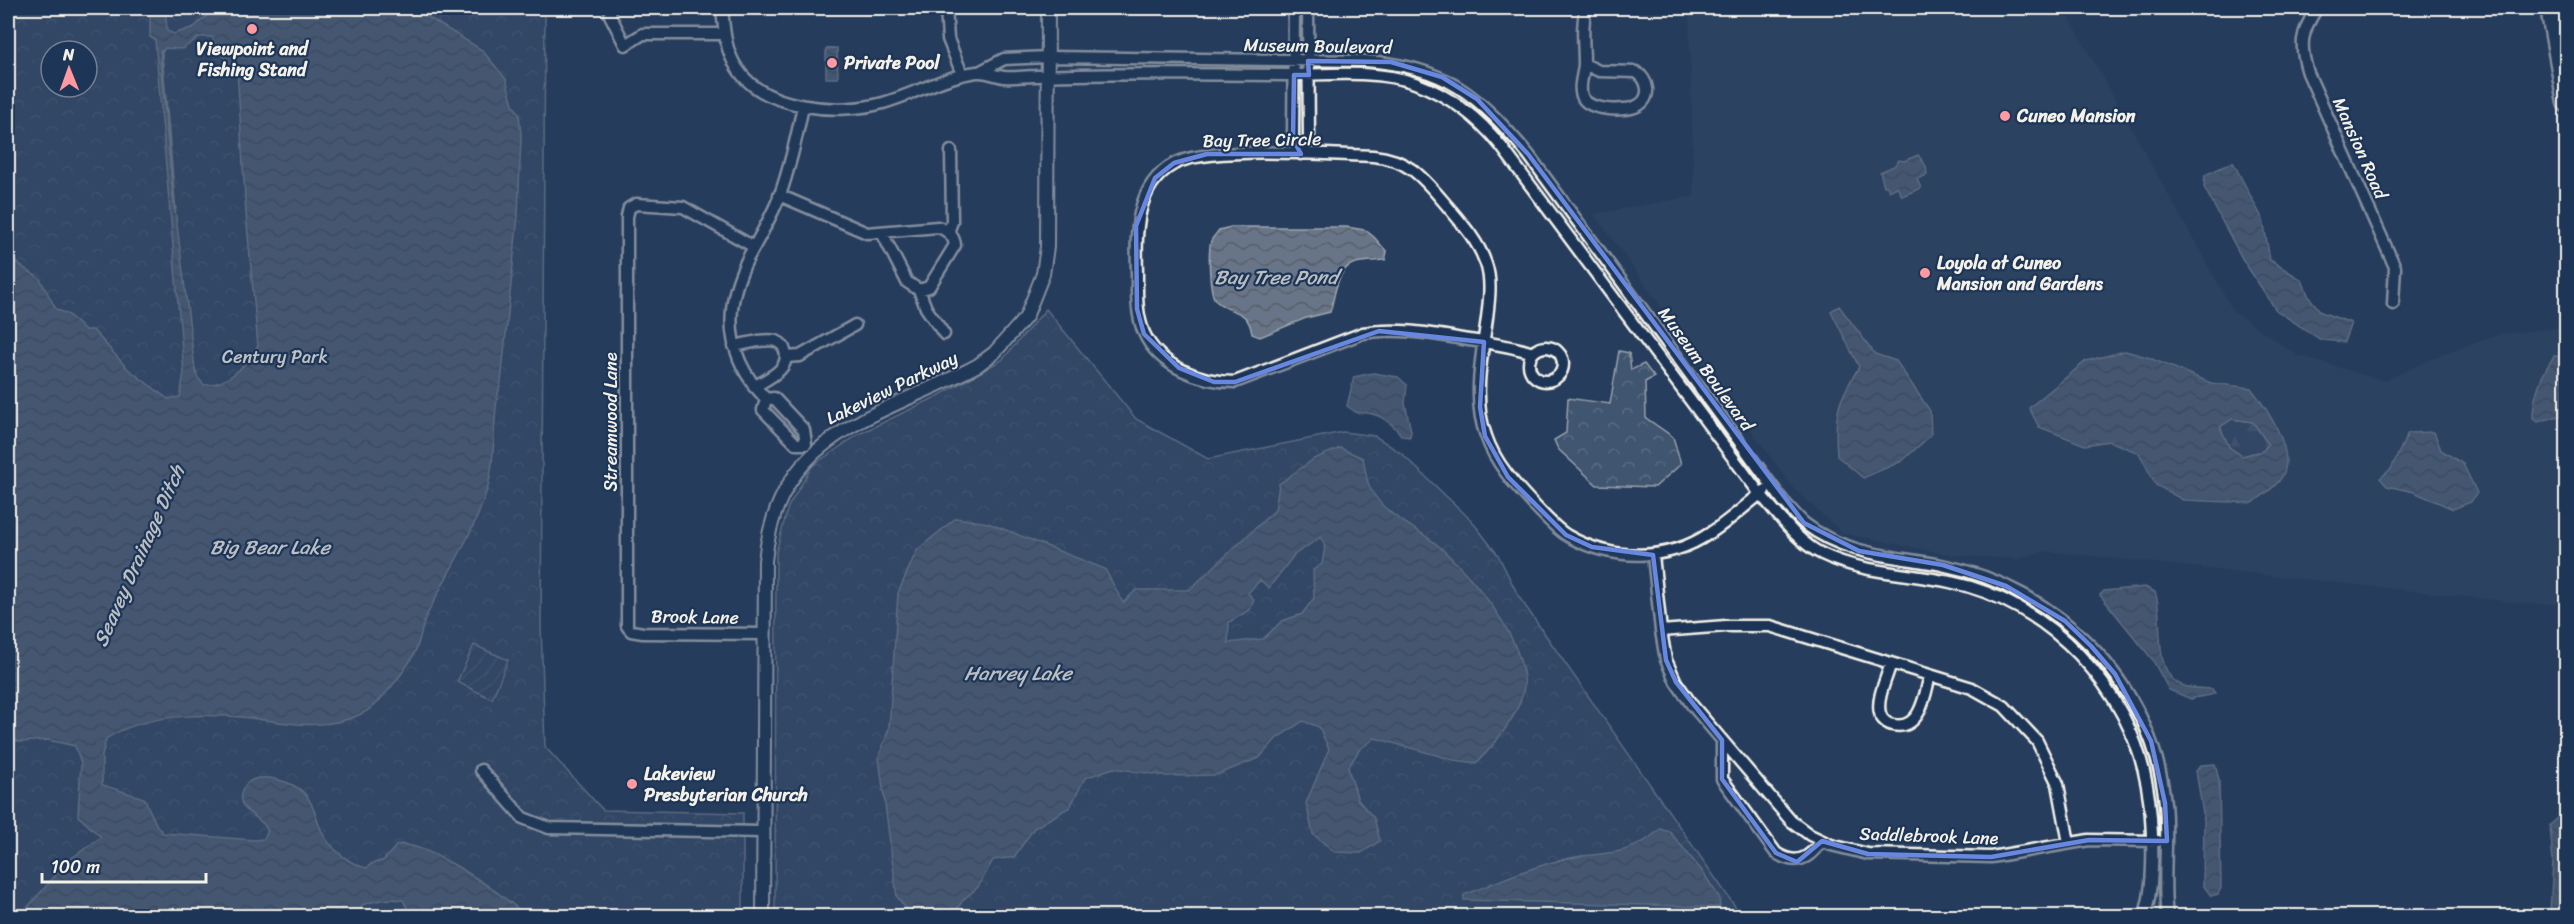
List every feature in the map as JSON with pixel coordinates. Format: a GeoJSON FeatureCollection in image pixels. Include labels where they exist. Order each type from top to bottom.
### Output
{"type":"FeatureCollection","features":[{"type":"Feature","properties":{"kind":"main road"},"geometry":{"type":"LineString","coordinates":[[2549,8],[2566,103]]}},
{"type":"Feature","properties":{"kind":"street"},"geometry":{"type":"LineString","coordinates":[[611,8],[610,15],[624,45],[643,34],[724,34]]}},
{"type":"Feature","properties":{"kind":"street"},"geometry":{"type":"LineString","coordinates":[[722,8],[728,50],[745,78],[771,96],[803,106],[848,108],[880,104],[962,74],[981,71]]}},
{"type":"Feature","properties":{"kind":"street"},"geometry":{"type":"LineString","coordinates":[[946,8],[948,39],[962,74]]}},
{"type":"Feature","properties":{"kind":"street","name":"Lakeview Parkway"},"geometry":{"type":"LineString","coordinates":[[763,916],[765,561],[774,510],[789,480],[810,447],[978,365],[994,353],[1026,317],[1038,290],[1047,254],[1048,8]]}},
{"type":"Feature","properties":{"kind":"street"},"geometry":{"type":"LineString","coordinates":[[1294,8],[1293,139],[1301,154]]}},
{"type":"Feature","properties":{"kind":"street"},"geometry":{"type":"LineString","coordinates":[[1301,154],[1309,140],[1308,8]]}},
{"type":"Feature","properties":{"kind":"street"},"geometry":{"type":"LineString","coordinates":[[1584,64],[1599,71],[1636,72],[1645,80],[1647,86],[1645,98],[1630,108],[1600,108],[1589,105],[1585,101],[1581,90],[1584,64],[1582,21],[1586,8]]}},
{"type":"Feature","properties":{"kind":"street","name":"Mansion Road"},"geometry":{"type":"LineString","coordinates":[[2317,8],[2303,33],[2302,53],[2308,73],[2395,267],[2393,304]]}},
{"type":"Feature","properties":{"kind":"street","name":"Museum Boulevard"},"geometry":{"type":"LineString","coordinates":[[981,71],[1004,59],[1048,57],[1391,62],[1427,71],[1458,86],[1496,116],[1528,154],[1771,485],[1804,523],[1833,542],[1859,551],[1976,573],[2038,602],[2065,621],[2115,674],[2151,741],[2165,803],[2167,841],[2164,889],[2168,916]]}},
{"type":"Feature","properties":{"kind":"street","name":"Museum Boulevard"},"geometry":{"type":"LineString","coordinates":[[981,71],[1004,77],[1353,74],[1413,82],[1444,95],[1463,108],[1486,127],[1760,494],[1793,531],[1820,553],[1849,565],[1952,583],[1989,594],[2015,606],[2063,639],[2110,693],[2126,719],[2144,766],[2150,800],[2150,895],[2144,916]]}},
{"type":"Feature","properties":{"kind":"street"},"geometry":{"type":"LineString","coordinates":[[766,399],[745,375],[734,346],[732,317],[735,290],[779,195],[803,106]]}},
{"type":"Feature","properties":{"kind":"street"},"geometry":{"type":"LineString","coordinates":[[948,232],[952,222],[951,152]]}},
{"type":"Feature","properties":{"kind":"street","name":"Bay Tree Circle"},"geometry":{"type":"LineString","coordinates":[[1484,342],[1410,331],[1363,333],[1235,382],[1214,382],[1194,376],[1160,354],[1144,334],[1137,309],[1136,226],[1144,200],[1155,178],[1174,163],[1207,154],[1301,154],[1391,158],[1407,165],[1430,185],[1472,237],[1486,264],[1490,285],[1480,407],[1485,435],[1508,477],[1566,535],[1592,548],[1621,554],[1653,555],[1693,543],[1710,534],[1771,485]]}},
{"type":"Feature","properties":{"kind":"street"},"geometry":{"type":"LineString","coordinates":[[779,195],[867,233],[938,227],[948,232],[955,241],[952,251],[930,287],[919,290]]}},
{"type":"Feature","properties":{"kind":"street","name":"Streamwood Lane"},"geometry":{"type":"LineString","coordinates":[[627,626],[627,217],[629,208],[636,204],[683,207],[754,247]]}},
{"type":"Feature","properties":{"kind":"street"},"geometry":{"type":"LineString","coordinates":[[882,233],[906,282],[919,290],[926,308],[944,334]]}},
{"type":"Feature","properties":{"kind":"street"},"geometry":{"type":"LineString","coordinates":[[786,357],[800,356],[855,325]]}},
{"type":"Feature","properties":{"kind":"street"},"geometry":{"type":"LineString","coordinates":[[734,346],[776,341],[784,347],[786,357],[784,365],[779,371],[754,387]]}},
{"type":"Feature","properties":{"kind":"street"},"geometry":{"type":"LineString","coordinates":[[1484,342],[1533,353]]}},
{"type":"Feature","properties":{"kind":"street"},"geometry":{"type":"LineString","coordinates":[[766,399],[774,398],[804,430],[810,447]]}},
{"type":"Feature","properties":{"kind":"street"},"geometry":{"type":"LineString","coordinates":[[766,399],[763,410],[796,444],[810,447]]}},
{"type":"Feature","properties":{"kind":"street","name":"Saddlebrook Lane"},"geometry":{"type":"LineString","coordinates":[[1653,555],[1660,631],[1666,660],[1676,682],[1791,821],[1822,841],[1868,854],[1991,857],[2089,840],[2167,841]]}},
{"type":"Feature","properties":{"kind":"street","name":"Brook Lane"},"geometry":{"type":"LineString","coordinates":[[627,626],[631,631],[642,633],[764,634]]}},
{"type":"Feature","properties":{"kind":"street"},"geometry":{"type":"LineString","coordinates":[[1660,631],[1726,626],[1770,626],[1972,688],[1989,696],[2017,717],[2037,741],[2053,769],[2069,843]]}},
{"type":"Feature","properties":{"kind":"street"},"geometry":{"type":"LineString","coordinates":[[1891,663],[1879,704],[1880,715],[1887,723],[1896,726],[1908,724],[1915,719],[1930,675]]}},
{"type":"Feature","properties":{"kind":"street"},"geometry":{"type":"LineString","coordinates":[[1722,740],[1722,779],[1776,854],[1797,862],[1814,853],[1822,841]]}},
{"type":"Feature","properties":{"kind":"street"},"geometry":{"type":"LineString","coordinates":[[481,770],[523,818],[549,828],[762,832]]}},
{"type":"Feature","properties":{"kind":"highlighted area"},"geometry":{"type":"Polygon","coordinates":[[[1308,61],[1391,62],[1442,77],[1477,99],[1528,154],[1804,523],[1859,551],[1943,565],[2006,586],[2065,621],[2091,646],[2115,674],[2151,741],[2165,803],[2167,841],[2089,840],[1991,857],[1868,854],[1822,841],[1797,862],[1776,853],[1722,779],[1722,740],[1676,682],[1666,660],[1653,555],[1592,547],[1566,535],[1508,477],[1485,436],[1480,407],[1484,342],[1379,331],[1235,382],[1214,382],[1179,368],[1144,334],[1137,309],[1136,226],[1155,178],[1174,163],[1207,154],[1301,154],[1293,139],[1294,75],[1309,75],[1308,61]]]}},
{"type":"Feature","properties":{"kind":"shaded area","name":"Loyola at Cuneo Mansion and Gardens"},"geometry":{"type":"Polygon","coordinates":[[[1787,8],[2064,8],[2234,312],[2297,355],[2385,381],[2435,357],[2501,334],[2566,327],[2566,604],[2533,604],[2045,551],[2018,559],[1951,555],[1842,533],[1794,489],[1594,214],[1694,196],[1689,15],[1787,8]]]}},
{"type":"Feature","properties":{"kind":"green space","name":"Century Park"},"geometry":{"type":"Polygon","coordinates":[[[8,8],[545,8],[541,626],[545,747],[603,810],[743,813],[743,916],[8,916],[8,8]]]}},
{"type":"Feature","properties":{"kind":"green space"},"geometry":{"type":"Polygon","coordinates":[[[1046,309],[1136,419],[1208,459],[1343,432],[1375,436],[1401,453],[1471,520],[1498,555],[1519,597],[1739,912],[1739,916],[775,916],[776,552],[788,507],[812,466],[859,434],[938,396],[1002,360],[1046,309]]]}},
{"type":"Feature","properties":{"kind":"green space"},"geometry":{"type":"Polygon","coordinates":[[[1619,351],[1629,353],[1631,370],[1644,364],[1654,377],[1645,382],[1646,418],[1673,437],[1681,464],[1655,487],[1597,485],[1558,449],[1554,440],[1566,433],[1568,398],[1610,404],[1619,351]]]}},
{"type":"Feature","properties":{"kind":"green space"},"geometry":{"type":"Polygon","coordinates":[[[2232,419],[2253,422],[2268,444],[2263,451],[2242,456],[2229,447],[2220,427],[2232,419]]]}},
{"type":"Feature","properties":{"kind":"green space"},"geometry":{"type":"Polygon","coordinates":[[[474,645],[508,660],[492,699],[457,682],[474,645]]]}},
{"type":"Feature","properties":{"kind":"water","name":"Big Bear Lake"},"geometry":{"type":"Polygon","coordinates":[[[150,8],[165,8],[167,31],[174,34],[194,27],[209,14],[229,8],[413,8],[482,50],[506,79],[513,104],[519,114],[521,135],[518,215],[488,486],[476,520],[434,600],[415,651],[404,671],[391,688],[369,709],[339,722],[302,724],[226,716],[183,716],[141,723],[106,739],[102,756],[102,785],[144,798],[157,826],[163,833],[254,840],[264,839],[268,831],[243,805],[242,790],[250,781],[256,779],[279,780],[294,786],[305,794],[330,844],[354,863],[367,868],[371,864],[384,860],[397,845],[426,851],[484,883],[525,916],[411,916],[403,900],[392,899],[362,905],[357,916],[24,916],[26,909],[69,860],[101,837],[78,816],[81,763],[75,746],[48,740],[20,742],[8,738],[8,257],[40,279],[56,309],[69,315],[84,330],[93,330],[128,369],[168,399],[180,397],[184,372],[155,40],[150,37],[150,8]],[[200,37],[182,49],[165,48],[160,61],[172,185],[195,369],[204,385],[221,382],[236,373],[258,346],[246,213],[237,69],[222,55],[212,37],[200,37]]]}},
{"type":"Feature","properties":{"kind":"water","name":"Private Pool"},"geometry":{"type":"Polygon","coordinates":[[[837,48],[838,78],[826,78],[826,49],[837,48]]]}},
{"type":"Feature","properties":{"kind":"water"},"geometry":{"type":"Polygon","coordinates":[[[1918,155],[1926,166],[1927,175],[1917,179],[1921,188],[1902,196],[1897,187],[1889,191],[1887,186],[1884,186],[1880,172],[1894,166],[1899,160],[1904,161],[1918,155]]]}},
{"type":"Feature","properties":{"kind":"water"},"geometry":{"type":"Polygon","coordinates":[[[2233,162],[2263,220],[2270,260],[2302,280],[2309,297],[2321,312],[2351,323],[2344,342],[2321,340],[2276,310],[2243,260],[2204,187],[2205,175],[2233,162]]]}},
{"type":"Feature","properties":{"kind":"water","name":"Bay Tree Pond"},"geometry":{"type":"Polygon","coordinates":[[[1231,227],[1346,227],[1365,230],[1387,252],[1385,260],[1356,263],[1344,270],[1337,283],[1330,312],[1306,318],[1260,337],[1252,334],[1250,325],[1243,316],[1216,301],[1212,290],[1209,263],[1211,241],[1219,230],[1231,227]]]}},
{"type":"Feature","properties":{"kind":"water"},"geometry":{"type":"Polygon","coordinates":[[[1839,306],[1875,354],[1896,361],[1930,411],[1931,435],[1902,461],[1863,478],[1837,456],[1836,429],[1839,409],[1846,390],[1859,367],[1831,311],[1839,306]]]}},
{"type":"Feature","properties":{"kind":"water"},"geometry":{"type":"Polygon","coordinates":[[[2125,351],[2147,357],[2211,383],[2251,388],[2272,420],[2284,446],[2286,459],[2279,481],[2253,503],[2183,500],[2156,485],[2139,453],[2109,441],[2085,445],[2039,427],[2029,408],[2086,361],[2125,351]],[[2232,419],[2220,427],[2229,447],[2242,456],[2263,451],[2268,444],[2253,422],[2232,419]]]}},
{"type":"Feature","properties":{"kind":"water"},"geometry":{"type":"Polygon","coordinates":[[[2554,356],[2566,356],[2566,414],[2538,422],[2533,419],[2536,394],[2554,356]]]}},
{"type":"Feature","properties":{"kind":"water"},"geometry":{"type":"Polygon","coordinates":[[[1373,373],[1398,377],[1407,385],[1405,403],[1411,431],[1410,437],[1402,436],[1393,426],[1377,415],[1357,413],[1347,406],[1354,377],[1373,373]]]}},
{"type":"Feature","properties":{"kind":"water"},"geometry":{"type":"Polygon","coordinates":[[[2434,432],[2441,450],[2463,464],[2477,493],[2471,502],[2453,509],[2414,492],[2387,486],[2380,478],[2391,469],[2408,433],[2434,432]]]}},
{"type":"Feature","properties":{"kind":"water","name":"Harvey Lake"},"geometry":{"type":"Polygon","coordinates":[[[1340,448],[1363,458],[1369,485],[1377,499],[1394,515],[1442,549],[1494,608],[1520,660],[1524,689],[1515,712],[1492,746],[1476,763],[1454,760],[1375,738],[1359,750],[1348,768],[1358,800],[1374,818],[1380,841],[1361,853],[1335,852],[1313,834],[1306,803],[1329,749],[1319,727],[1303,721],[1277,738],[1259,758],[1216,775],[1168,776],[1113,768],[1085,778],[1070,807],[1034,828],[1014,857],[993,860],[978,887],[963,900],[953,916],[912,916],[897,897],[879,757],[889,728],[898,593],[917,550],[956,518],[988,523],[1105,569],[1123,603],[1136,590],[1189,590],[1275,510],[1279,484],[1314,459],[1340,448]],[[1321,537],[1294,555],[1269,588],[1260,580],[1248,593],[1254,600],[1250,610],[1229,622],[1228,643],[1263,639],[1282,621],[1302,614],[1314,598],[1313,570],[1322,564],[1325,547],[1321,537]]]}},
{"type":"Feature","properties":{"kind":"water"},"geometry":{"type":"Polygon","coordinates":[[[2145,587],[2155,592],[2158,603],[2160,645],[2167,670],[2173,680],[2184,686],[2212,689],[2215,693],[2191,699],[2169,690],[2152,659],[2100,595],[2104,591],[2145,587]]]}},
{"type":"Feature","properties":{"kind":"water"},"geometry":{"type":"Polygon","coordinates":[[[2215,764],[2219,780],[2221,888],[2218,894],[2211,896],[2203,885],[2204,820],[2196,771],[2201,765],[2215,764]]]}},
{"type":"Feature","properties":{"kind":"water"},"geometry":{"type":"Polygon","coordinates":[[[2566,799],[2566,916],[2554,916],[2550,913],[2553,861],[2550,825],[2559,817],[2566,799]]]}},
{"type":"Feature","properties":{"kind":"water"},"geometry":{"type":"Polygon","coordinates":[[[1660,829],[1670,832],[1702,871],[1719,897],[1720,907],[1464,900],[1464,895],[1539,866],[1579,856],[1626,850],[1648,839],[1660,829]]]}},
{"type":"Feature","properties":{"kind":"waterway","name":"Seavey Drainage Ditch"},"geometry":{"type":"LineString","coordinates":[[161,51],[175,209]]}},
{"type":"Feature","properties":{"kind":"place","name":"Viewpoint and Fishing Stand"},"geometry":{"type":"Point","coordinates":[252,29]}},
{"type":"Feature","properties":{"kind":"place","name":"Private Pool"},"geometry":{"type":"Point","coordinates":[832,63]}},
{"type":"Feature","properties":{"kind":"place","name":"Cuneo Mansion"},"geometry":{"type":"Point","coordinates":[2005,116]}},
{"type":"Feature","properties":{"kind":"place","name":"Loyola at Cuneo Mansion and Gardens"},"geometry":{"type":"Point","coordinates":[1925,273]}},
{"type":"Feature","properties":{"kind":"place","name":"Lakeview Presbyterian Church"},"geometry":{"type":"Point","coordinates":[632,784]}}]}
